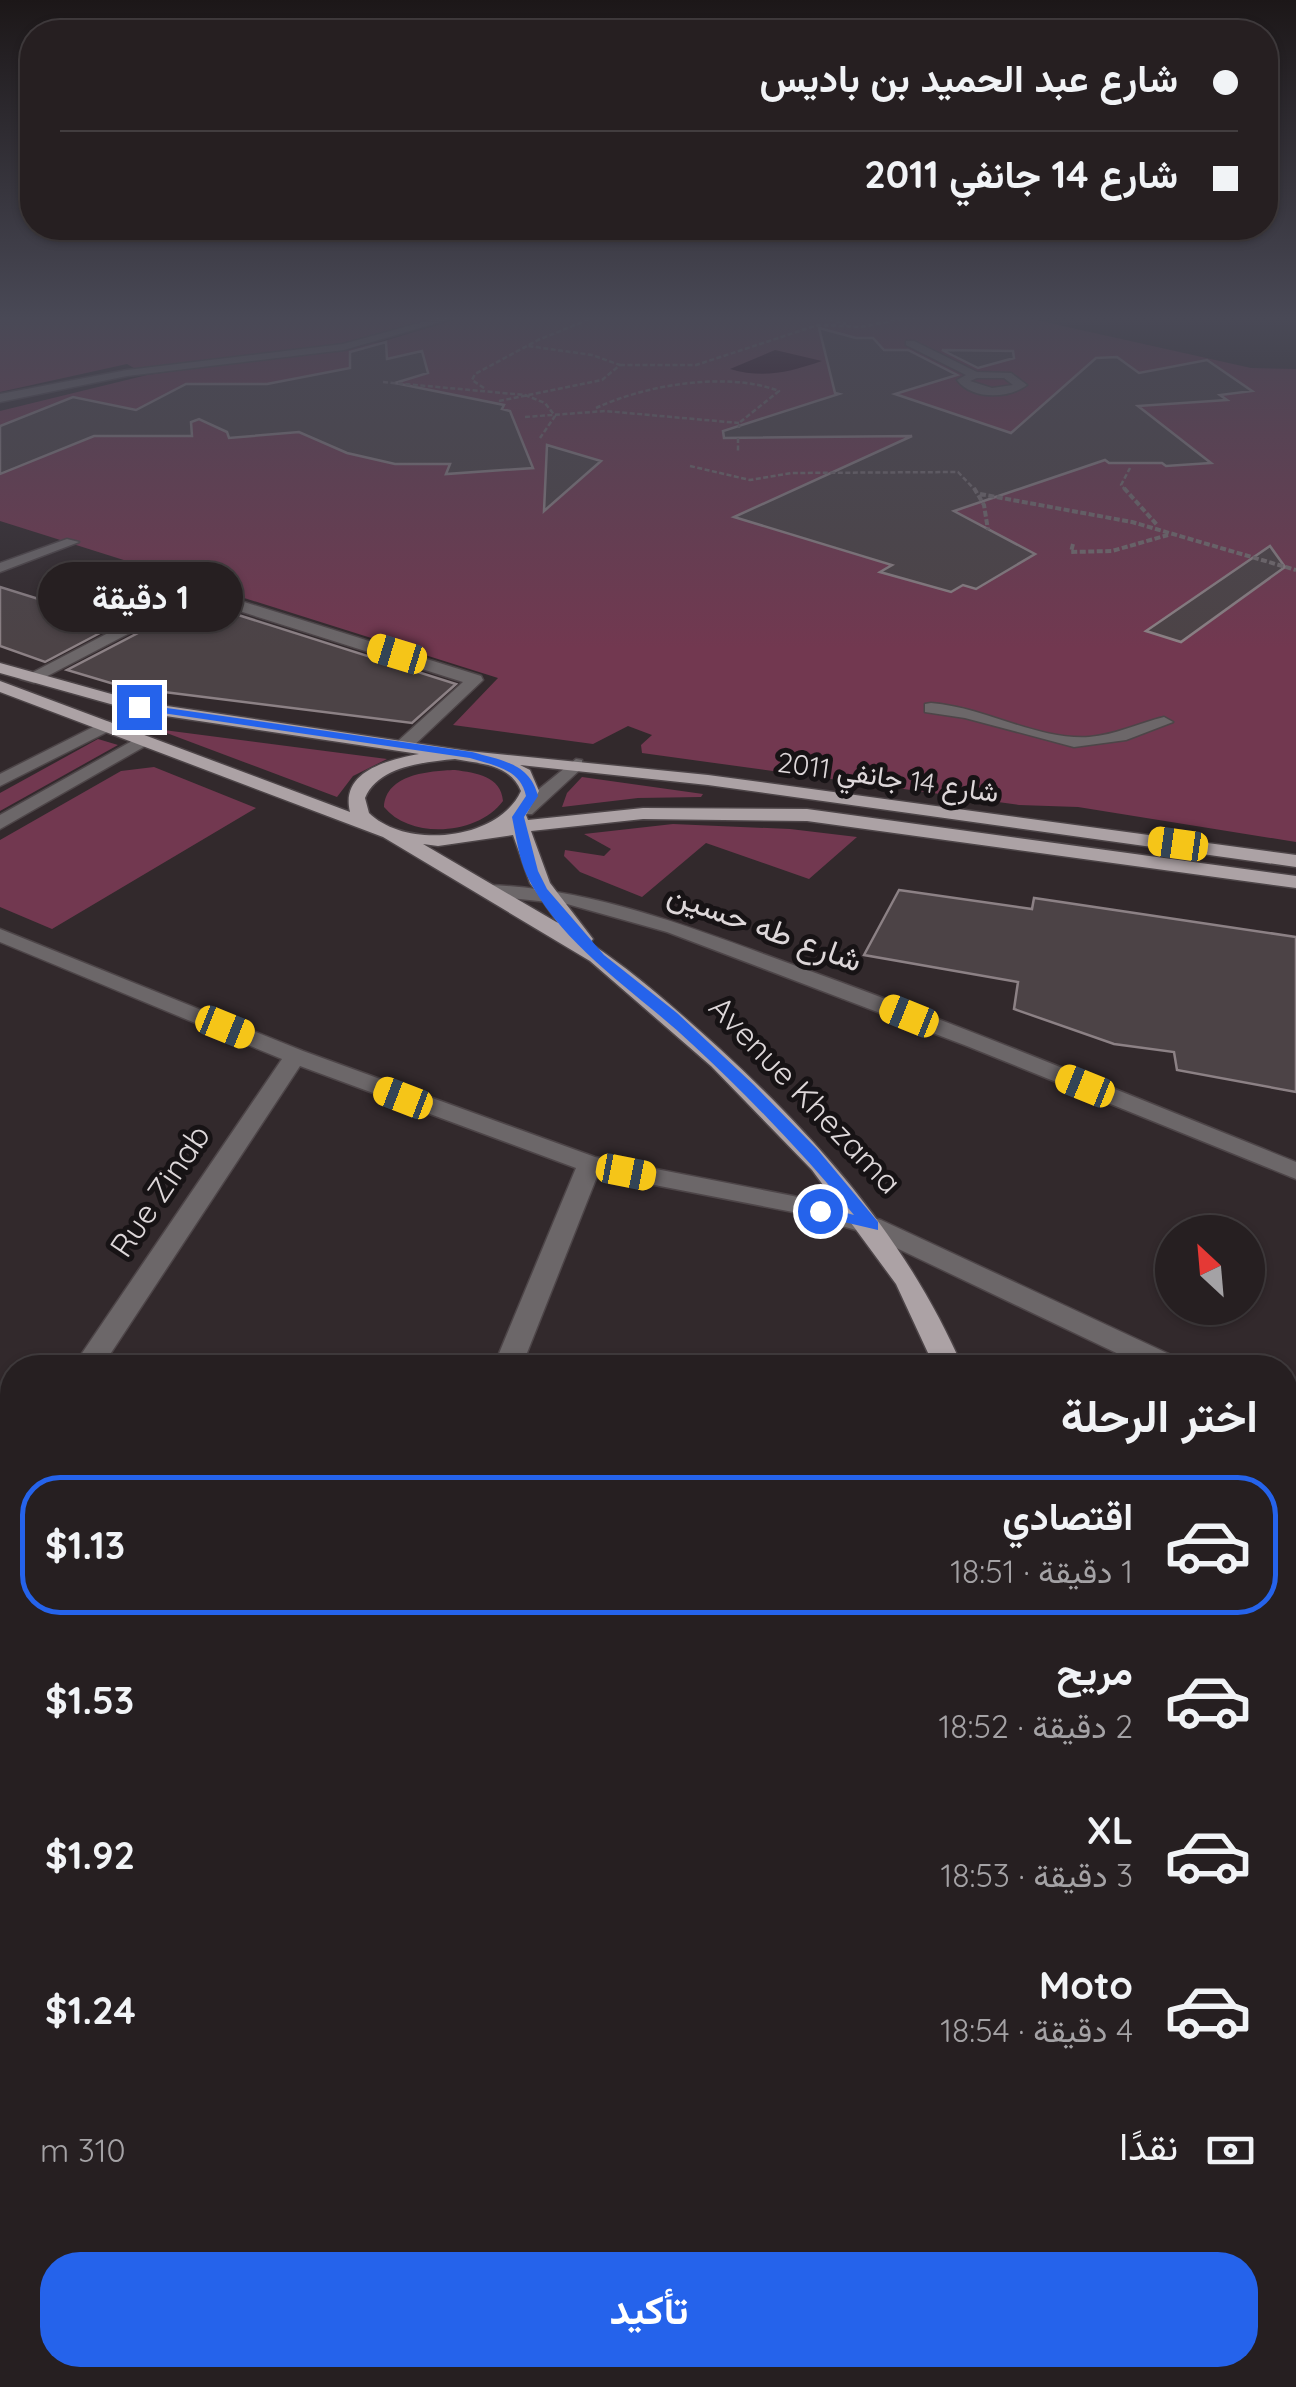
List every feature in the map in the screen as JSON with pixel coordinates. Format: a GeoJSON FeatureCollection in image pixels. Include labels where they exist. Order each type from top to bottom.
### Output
{"type":"FeatureCollection","features":[{"type":"Feature","properties":{"kind":"main road","name":"شارع 14 جانفي 2011"},"geometry":{"type":"LineString","coordinates":[[0,668],[98,698],[191,717],[464,755],[576,764],[1296,861]]}},
{"type":"Feature","properties":{"kind":"main road"},"geometry":{"type":"LineString","coordinates":[[0,686],[382,830]]}},
{"type":"Feature","properties":{"kind":"main road"},"geometry":{"type":"LineString","coordinates":[[382,830],[361,815],[356,800],[361,786],[376,772],[399,762],[464,755]]}},
{"type":"Feature","properties":{"kind":"main road","name":"Avenue Khezama"},"geometry":{"type":"LineString","coordinates":[[464,755],[516,769],[528,782],[532,796],[521,818],[531,871],[542,891],[599,958]]}},
{"type":"Feature","properties":{"kind":"main road","name":"شارع 14 جانفي 2011"},"geometry":{"type":"LineString","coordinates":[[382,830],[432,840],[480,835],[521,818],[654,811],[807,815],[1296,882]]}},
{"type":"Feature","properties":{"kind":"main road","name":"Avenue Khezama"},"geometry":{"type":"LineString","coordinates":[[382,830],[490,890],[599,958],[672,1016],[811,1153],[872,1226],[936,1333],[944,1355]]}},
{"type":"Feature","properties":{"kind":"street"},"geometry":{"type":"LineString","coordinates":[[0,568],[72,542]]}},
{"type":"Feature","properties":{"kind":"street"},"geometry":{"type":"LineString","coordinates":[[28,678],[186,598],[212,597],[475,680],[403,746]]}},
{"type":"Feature","properties":{"kind":"street"},"geometry":{"type":"LineString","coordinates":[[930,708],[952,708],[1042,737],[1078,742],[1110,739],[1164,722]]}},
{"type":"Feature","properties":{"kind":"street"},"geometry":{"type":"LineString","coordinates":[[0,782],[105,726]]}},
{"type":"Feature","properties":{"kind":"street"},"geometry":{"type":"LineString","coordinates":[[0,822],[141,741]]}},
{"type":"Feature","properties":{"kind":"street"},"geometry":{"type":"LineString","coordinates":[[521,818],[576,764]]}},
{"type":"Feature","properties":{"kind":"street","name":"Avenue Khezama"},"geometry":{"type":"LineString","coordinates":[[490,890],[542,891]]}},
{"type":"Feature","properties":{"kind":"street","name":"شارع طه حسين"},"geometry":{"type":"LineString","coordinates":[[542,891],[618,909],[839,988],[1296,1171]]}},
{"type":"Feature","properties":{"kind":"street"},"geometry":{"type":"LineString","coordinates":[[5,944],[590,1164],[794,1204],[872,1226],[1146,1355]]}},
{"type":"Feature","properties":{"kind":"street","name":"Rue Zinab"},"geometry":{"type":"LineString","coordinates":[[95,1355],[295,1056]]}},
{"type":"Feature","properties":{"kind":"street"},"geometry":{"type":"LineString","coordinates":[[512,1355],[590,1164]]}},
{"type":"Feature","properties":{"kind":"path"},"geometry":{"type":"LineString","coordinates":[[540,438],[548,426]]}},
{"type":"Feature","properties":{"kind":"path"},"geometry":{"type":"LineString","coordinates":[[738,438],[738,452]]}},
{"type":"Feature","properties":{"kind":"path"},"geometry":{"type":"LineString","coordinates":[[690,466],[750,480],[792,473],[961,473],[980,494],[988,514],[988,530]]}},
{"type":"Feature","properties":{"kind":"path"},"geometry":{"type":"LineString","coordinates":[[1130,468],[1121,485],[1128,496],[1155,524],[1174,534]]}},
{"type":"Feature","properties":{"kind":"path"},"geometry":{"type":"LineString","coordinates":[[980,494],[1102,515],[1296,570]]}},
{"type":"Feature","properties":{"kind":"path"},"geometry":{"type":"LineString","coordinates":[[1073,544],[1070,552],[1112,551],[1174,534]]}},
{"type":"Feature","properties":{"kind":"shaded area"},"geometry":{"type":"Polygon","coordinates":[[[0,426],[1296,426],[1296,842],[1078,807],[1019,805],[642,753],[641,745],[652,735],[628,726],[593,744],[453,725],[498,678],[0,521],[0,426]]]}},
{"type":"Feature","properties":{"kind":"shaded area"},"geometry":{"type":"Polygon","coordinates":[[[156,729],[387,759],[353,776],[337,797],[156,729]]]}},
{"type":"Feature","properties":{"kind":"shaded area"},"geometry":{"type":"Polygon","coordinates":[[[98,739],[118,745],[0,811],[0,793],[98,739]]]}},
{"type":"Feature","properties":{"kind":"shaded area"},"geometry":{"type":"Polygon","coordinates":[[[154,767],[256,808],[52,929],[0,907],[0,840],[121,771],[154,767]]]}},
{"type":"Feature","properties":{"kind":"shaded area"},"geometry":{"type":"Polygon","coordinates":[[[455,770],[492,781],[503,801],[478,821],[444,829],[410,825],[384,807],[392,787],[400,781],[422,773],[455,770]]]}},
{"type":"Feature","properties":{"kind":"shaded area"},"geometry":{"type":"Polygon","coordinates":[[[582,777],[703,794],[562,807],[567,793],[582,777]]]}},
{"type":"Feature","properties":{"kind":"shaded area"},"geometry":{"type":"Polygon","coordinates":[[[673,824],[790,829],[857,837],[809,879],[706,843],[642,897],[580,872],[564,856],[565,850],[604,856],[611,849],[584,834],[673,824]]]}},
{"type":"Feature","properties":{"kind":"building"},"geometry":{"type":"Polygon","coordinates":[[[0,426],[191,426],[192,436],[94,436],[0,474],[0,426]]]}},
{"type":"Feature","properties":{"kind":"building"},"geometry":{"type":"Polygon","coordinates":[[[215,426],[516,426],[533,468],[446,474],[450,464],[395,464],[347,453],[299,432],[229,438],[227,432],[215,426]]]}},
{"type":"Feature","properties":{"kind":"building"},"geometry":{"type":"Polygon","coordinates":[[[737,426],[991,426],[1011,433],[1018,426],[1164,426],[1211,463],[1166,466],[1105,460],[954,511],[1035,554],[976,589],[963,585],[951,592],[880,572],[892,565],[734,517],[912,436],[724,438],[723,431],[737,426]]]}},
{"type":"Feature","properties":{"kind":"building"},"geometry":{"type":"Polygon","coordinates":[[[547,445],[601,461],[544,511],[547,445]]]}},
{"type":"Feature","properties":{"kind":"building"},"geometry":{"type":"Polygon","coordinates":[[[1270,546],[1285,567],[1181,642],[1146,631],[1270,546]]]}},
{"type":"Feature","properties":{"kind":"building"},"geometry":{"type":"Polygon","coordinates":[[[0,587],[119,623],[45,662],[0,646],[0,587]]]}},
{"type":"Feature","properties":{"kind":"building"},"geometry":{"type":"Polygon","coordinates":[[[190,606],[210,606],[456,684],[412,723],[124,687],[67,670],[190,606]]]}},
{"type":"Feature","properties":{"kind":"building"},"geometry":{"type":"Polygon","coordinates":[[[899,890],[1032,909],[1034,898],[1296,937],[1296,1092],[1177,1070],[1174,1052],[1114,1044],[1014,1009],[1018,982],[864,955],[899,890]]]}},
{"type":"Feature","properties":{"kind":"route"},"geometry":{"type":"LineString","coordinates":[[139,707],[472,755],[516,769],[528,782],[532,796],[518,817],[531,871],[542,891],[599,958],[672,1016],[749,1089],[811,1153],[872,1226],[820,1211]]}}]}
